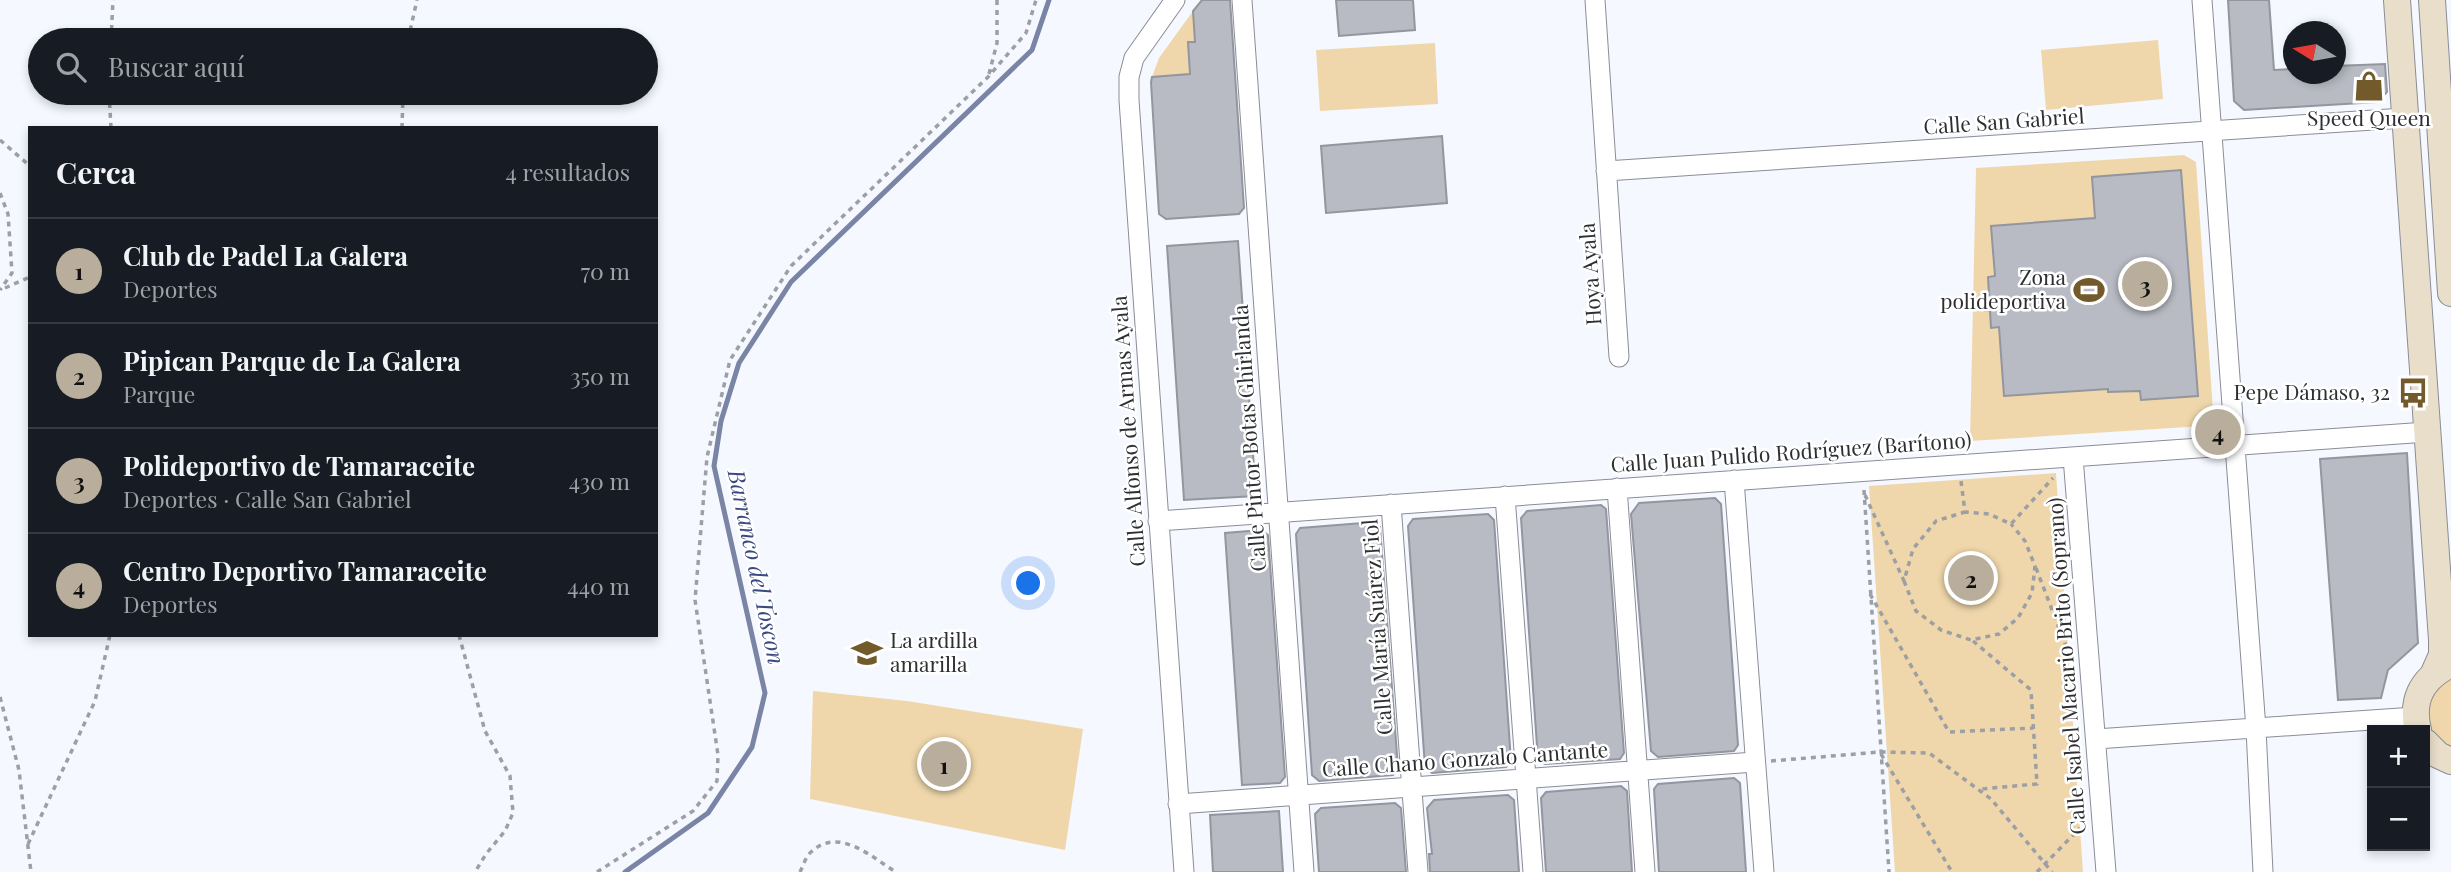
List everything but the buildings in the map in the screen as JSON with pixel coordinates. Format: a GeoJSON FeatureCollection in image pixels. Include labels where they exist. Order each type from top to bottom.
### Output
{"type":"FeatureCollection","features":[{"type":"Feature","properties":{"kind":"street","name":"Calle Alfonso de Armas Ayala"},"geometry":{"type":"LineString","coordinates":[[1175,0],[1134,58],[1129,77],[1184,872]]}},
{"type":"Feature","properties":{"kind":"street","name":"Calle Pintor Botas Ghirlanda"},"geometry":{"type":"LineString","coordinates":[[1242,0],[1304,872]]}},
{"type":"Feature","properties":{"kind":"street"},"geometry":{"type":"LineString","coordinates":[[1595,0],[1607,180]]}},
{"type":"Feature","properties":{"kind":"street"},"geometry":{"type":"LineString","coordinates":[[2202,0],[2256,729],[2263,872]]}},
{"type":"Feature","properties":{"kind":"street"},"geometry":{"type":"LineString","coordinates":[[2096,738],[2416,724],[2416,700],[2419,693],[2443,669],[2397,0]]}},
{"type":"Feature","properties":{"kind":"street"},"geometry":{"type":"LineString","coordinates":[[2432,0],[2446,115],[2451,293]]}},
{"type":"Feature","properties":{"kind":"street","name":"Calle San Gabriel"},"geometry":{"type":"LineString","coordinates":[[1607,180],[2210,130],[2404,118]]}},
{"type":"Feature","properties":{"kind":"street","name":"Hoya Ayala"},"geometry":{"type":"LineString","coordinates":[[1607,180],[1619,357]]}},
{"type":"Feature","properties":{"kind":"street","name":"Calle Juan Pulido Rodríguez (Barítono)"},"geometry":{"type":"LineString","coordinates":[[1158,521],[2427,432]]}},
{"type":"Feature","properties":{"kind":"street","name":"Calle Isabel Macario Brito (Soprano)"},"geometry":{"type":"LineString","coordinates":[[2073,457],[2106,872]]}},
{"type":"Feature","properties":{"kind":"street"},"geometry":{"type":"LineString","coordinates":[[1734,480],[1764,872]]}},
{"type":"Feature","properties":{"kind":"street"},"geometry":{"type":"LineString","coordinates":[[1617,488],[1646,872]]}},
{"type":"Feature","properties":{"kind":"street"},"geometry":{"type":"LineString","coordinates":[[1505,496],[1533,872]]}},
{"type":"Feature","properties":{"kind":"street","name":"Calle María Suárez Fiol"},"geometry":{"type":"LineString","coordinates":[[1391,504],[1418,872]]}},
{"type":"Feature","properties":{"kind":"street"},"geometry":{"type":"LineString","coordinates":[[2430,747],[2438,755],[2451,761]]}},
{"type":"Feature","properties":{"kind":"street","name":"Calle Chano Gonzalo Cantante"},"geometry":{"type":"LineString","coordinates":[[1178,804],[1755,762]]}},
{"type":"Feature","properties":{"kind":"path"},"geometry":{"type":"LineString","coordinates":[[112,28],[113,0]]}},
{"type":"Feature","properties":{"kind":"path"},"geometry":{"type":"LineString","coordinates":[[411,28],[417,0]]}},
{"type":"Feature","properties":{"kind":"path"},"geometry":{"type":"LineString","coordinates":[[988,77],[997,43],[997,0]]}},
{"type":"Feature","properties":{"kind":"path"},"geometry":{"type":"LineString","coordinates":[[597,872],[693,811],[717,781],[718,755],[695,600],[707,457],[730,360],[791,266],[988,77],[1026,33],[1036,0]]}},
{"type":"Feature","properties":{"kind":"path"},"geometry":{"type":"LineString","coordinates":[[110,105],[111,126]]}},
{"type":"Feature","properties":{"kind":"path"},"geometry":{"type":"LineString","coordinates":[[402,126],[403,105]]}},
{"type":"Feature","properties":{"kind":"path"},"geometry":{"type":"LineString","coordinates":[[0,140],[28,164]]}},
{"type":"Feature","properties":{"kind":"path"},"geometry":{"type":"LineString","coordinates":[[0,193],[8,214],[12,273],[1,289]]}},
{"type":"Feature","properties":{"kind":"path"},"geometry":{"type":"LineString","coordinates":[[1,289],[28,278]]}},
{"type":"Feature","properties":{"kind":"path"},"geometry":{"type":"LineString","coordinates":[[1860,471],[1864,493],[1889,872]]}},
{"type":"Feature","properties":{"kind":"path"},"geometry":{"type":"LineString","coordinates":[[2011,524],[2056,473]]}},
{"type":"Feature","properties":{"kind":"path"},"geometry":{"type":"LineString","coordinates":[[1961,480],[1965,512]]}},
{"type":"Feature","properties":{"kind":"path"},"geometry":{"type":"LineString","coordinates":[[1864,493],[1916,611],[1941,630],[1971,640],[2031,690],[2037,784],[1978,789]]}},
{"type":"Feature","properties":{"kind":"path"},"geometry":{"type":"LineString","coordinates":[[1904,581],[1913,550],[1936,521],[1965,512],[1989,514],[2011,524],[2025,541],[2069,654]]}},
{"type":"Feature","properties":{"kind":"path"},"geometry":{"type":"LineString","coordinates":[[1971,640],[1999,634],[2018,618],[2032,593],[2035,566]]}},
{"type":"Feature","properties":{"kind":"path"},"geometry":{"type":"LineString","coordinates":[[1869,592],[1949,732],[2033,728]]}},
{"type":"Feature","properties":{"kind":"path"},"geometry":{"type":"LineString","coordinates":[[28,844],[95,701],[110,637]]}},
{"type":"Feature","properties":{"kind":"path"},"geometry":{"type":"LineString","coordinates":[[460,637],[485,732],[510,776],[513,813],[505,831],[475,872]]}},
{"type":"Feature","properties":{"kind":"path"},"geometry":{"type":"LineString","coordinates":[[0,697],[19,770],[31,872]]}},
{"type":"Feature","properties":{"kind":"path"},"geometry":{"type":"LineString","coordinates":[[1755,762],[1880,752],[1929,753],[1991,799],[2052,872]]}},
{"type":"Feature","properties":{"kind":"path"},"geometry":{"type":"LineString","coordinates":[[1880,752],[1952,872]]}},
{"type":"Feature","properties":{"kind":"path"},"geometry":{"type":"LineString","coordinates":[[2037,872],[2080,828]]}},
{"type":"Feature","properties":{"kind":"path"},"geometry":{"type":"LineString","coordinates":[[800,872],[809,853],[832,841],[852,844],[896,872]]}},
{"type":"Feature","properties":{"kind":"shaded area"},"geometry":{"type":"Polygon","coordinates":[[[1193,11],[1195,42],[1188,42],[1190,74],[1152,77],[1159,58],[1193,11]]]}},
{"type":"Feature","properties":{"kind":"shaded area"},"geometry":{"type":"Polygon","coordinates":[[[2158,40],[2163,99],[2046,110],[2041,50],[2158,40]]]}},
{"type":"Feature","properties":{"kind":"shaded area"},"geometry":{"type":"Polygon","coordinates":[[[1435,43],[1438,104],[1320,111],[1316,50],[1435,43]]]}},
{"type":"Feature","properties":{"kind":"shaded area","name":"Zona polideportiva"},"geometry":{"type":"Polygon","coordinates":[[[2184,155],[2196,162],[2213,411],[2203,426],[1970,441],[1976,168],[2184,155]]]}},
{"type":"Feature","properties":{"kind":"shaded area"},"geometry":{"type":"Polygon","coordinates":[[[2056,473],[2083,872],[1895,872],[1869,486],[2056,473]]]}},
{"type":"Feature","properties":{"kind":"shaded area"},"geometry":{"type":"Polygon","coordinates":[[[2451,676],[2451,748],[2434,737],[2428,725],[2428,700],[2433,689],[2451,676]]]}},
{"type":"Feature","properties":{"kind":"shaded area"},"geometry":{"type":"Polygon","coordinates":[[[813,691],[907,701],[1083,729],[1065,850],[810,799],[813,691]]]}},
{"type":"Feature","properties":{"kind":"waterway","name":"Barranco del Toscon"},"geometry":{"type":"LineString","coordinates":[[625,872],[708,813],[752,747],[765,693],[714,466],[721,421],[739,363],[791,282],[1032,50],[1049,0]]}},
{"type":"Feature","properties":{"kind":"place","name":"Speed Queen"},"geometry":{"type":"Point","coordinates":[2369,86]}},
{"type":"Feature","properties":{"kind":"place","name":"Polideportivo de Tamaraceite"},"geometry":{"type":"Point","coordinates":[2145,284]}},
{"type":"Feature","properties":{"kind":"place","name":"Zona polideportiva"},"geometry":{"type":"Point","coordinates":[2089,290]}},
{"type":"Feature","properties":{"kind":"place","name":"Pepe Dámaso, 32"},"geometry":{"type":"Point","coordinates":[2413,393]}},
{"type":"Feature","properties":{"kind":"place","name":"Centro Deportivo Tamaraceite"},"geometry":{"type":"Point","coordinates":[2218,432]}},
{"type":"Feature","properties":{"kind":"place","name":"Pipican Parque de La Galera"},"geometry":{"type":"Point","coordinates":[1971,578]}},
{"type":"Feature","properties":{"kind":"place","name":"La ardilla amarilla"},"geometry":{"type":"Point","coordinates":[867,653]}},
{"type":"Feature","properties":{"kind":"place","name":"Club de Padel La Galera"},"geometry":{"type":"Point","coordinates":[944,764]}}]}
